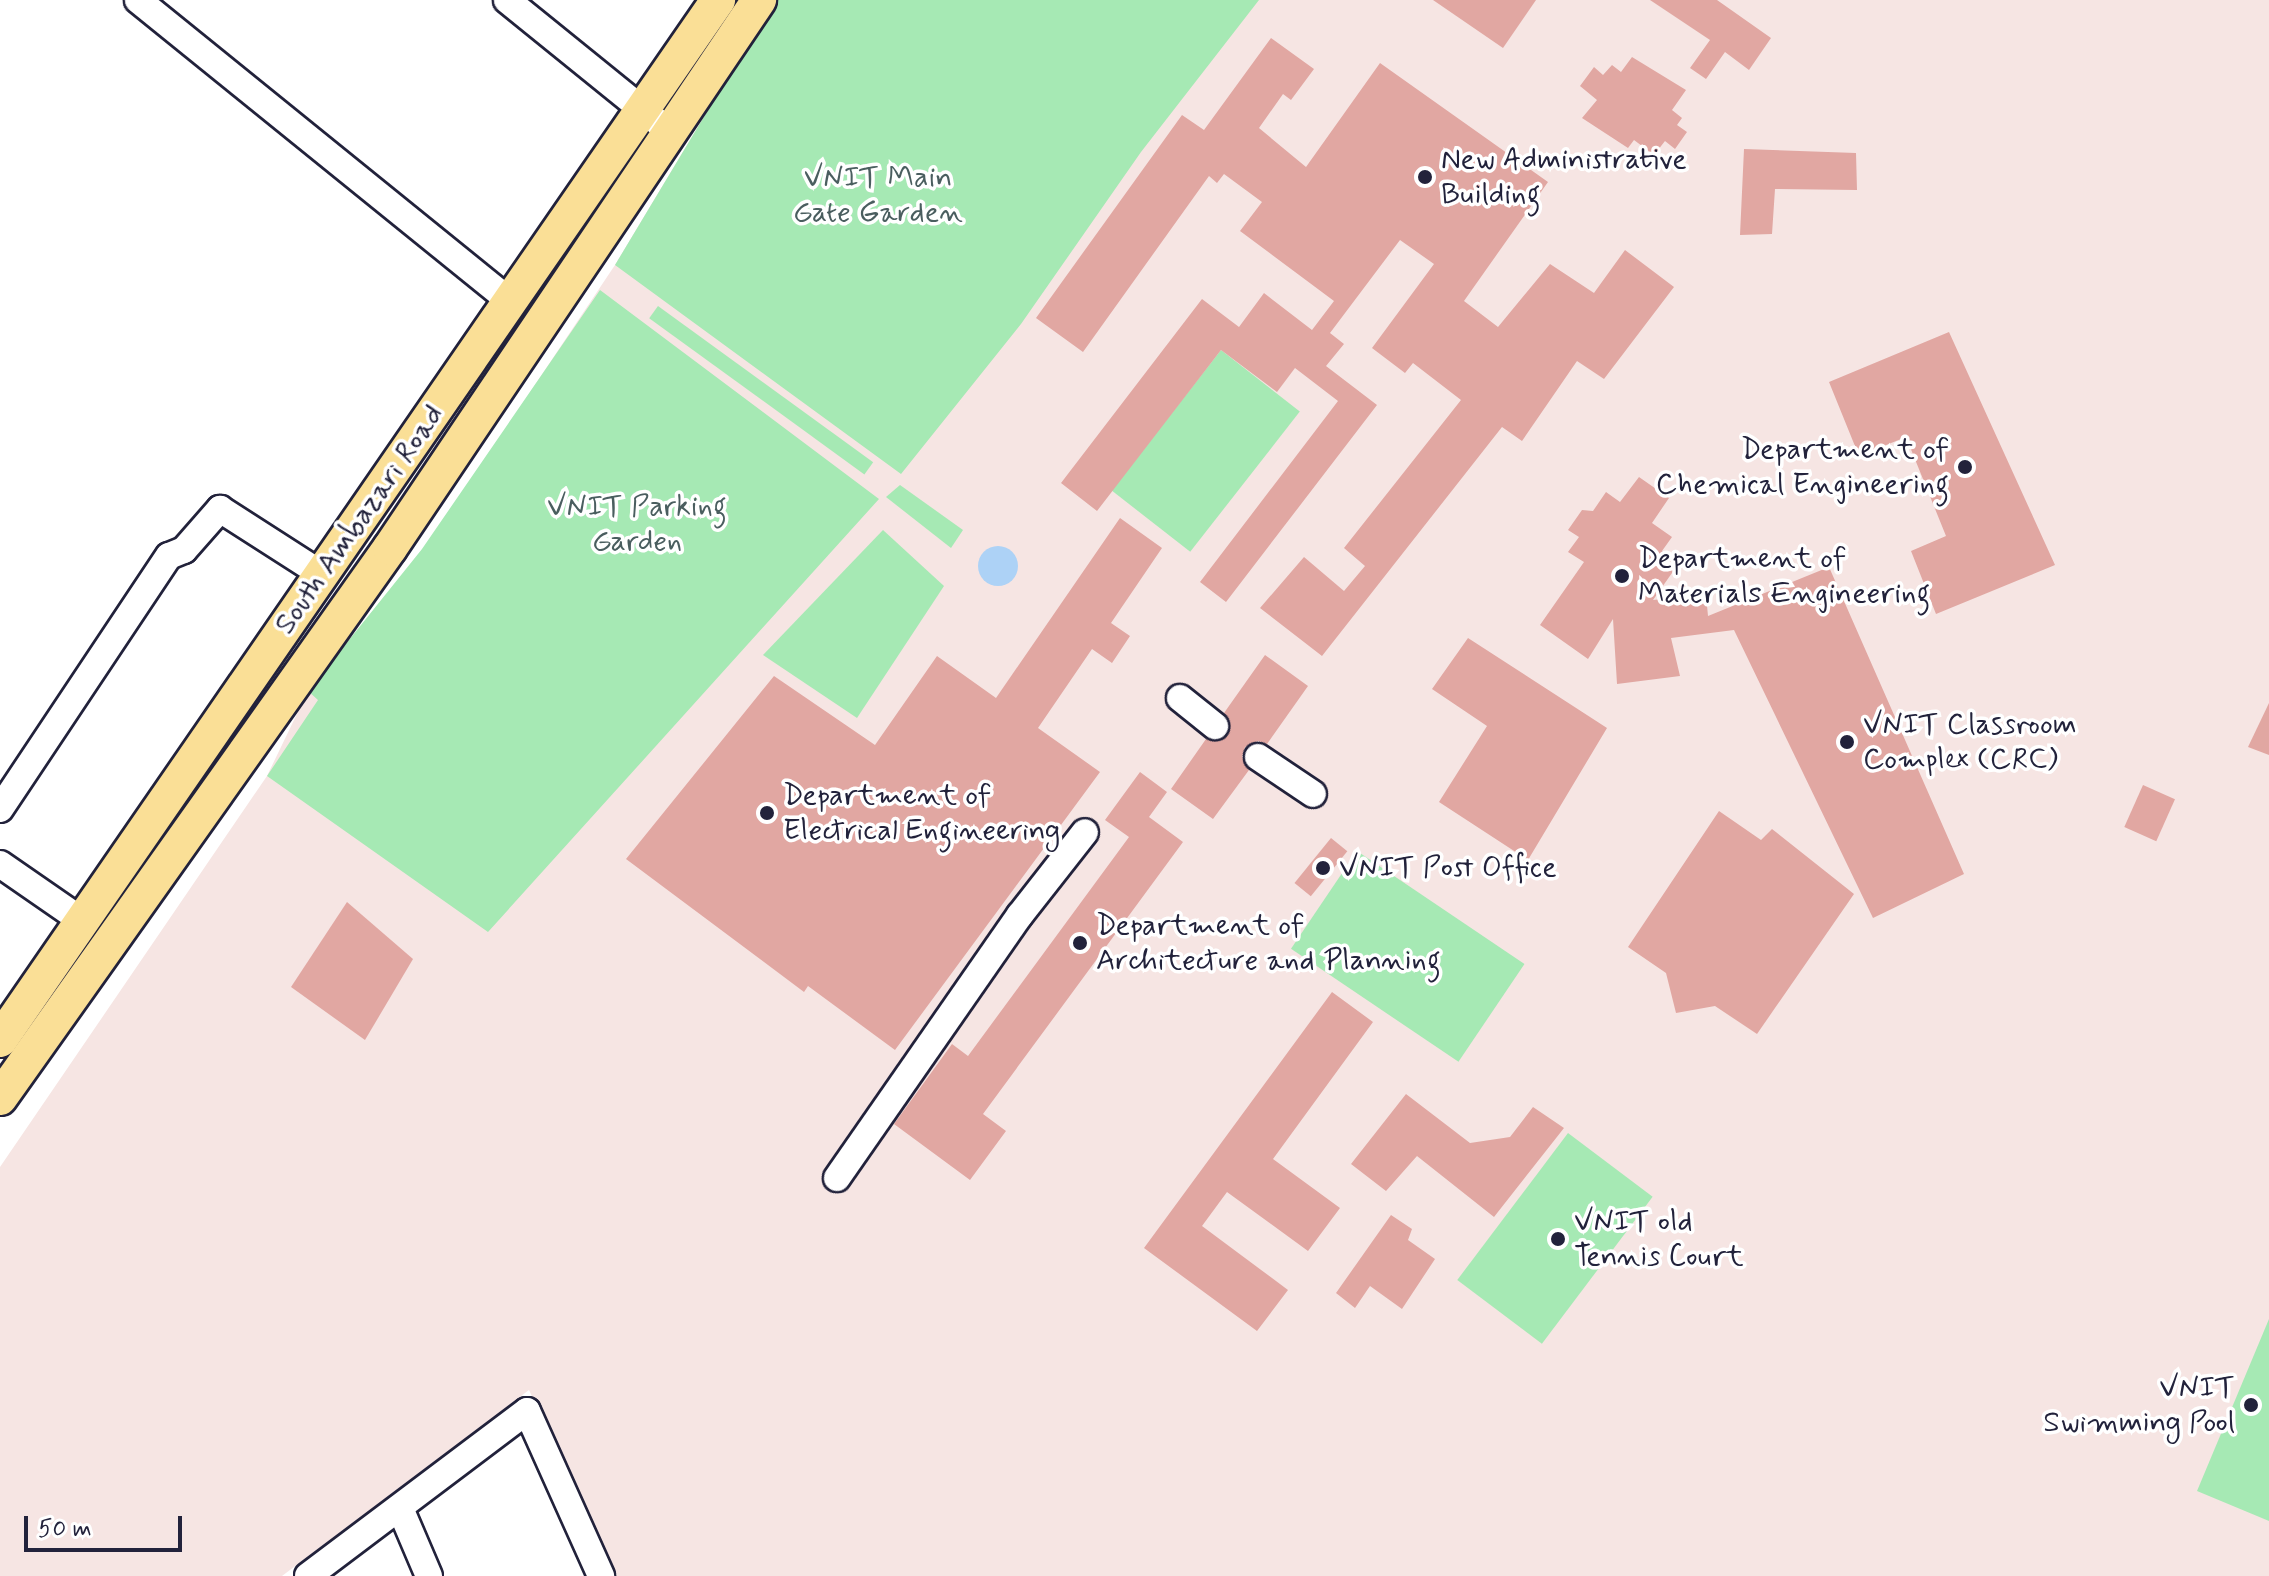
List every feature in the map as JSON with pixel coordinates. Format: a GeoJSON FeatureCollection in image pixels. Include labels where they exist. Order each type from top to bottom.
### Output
{"type":"FeatureCollection","features":[{"type":"Feature","properties":{"kind":"main road","name":"South Ambazari Road"},"geometry":{"type":"LineString","coordinates":[[6,1018],[81,920],[323,575],[718,0]]}},
{"type":"Feature","properties":{"kind":"main road"},"geometry":{"type":"LineString","coordinates":[[0,1098],[390,548],[759,0]]}},
{"type":"Feature","properties":{"kind":"street"},"geometry":{"type":"LineString","coordinates":[[138,0],[511,302]]}},
{"type":"Feature","properties":{"kind":"street"},"geometry":{"type":"LineString","coordinates":[[507,0],[670,132]]}},
{"type":"Feature","properties":{"kind":"street"},"geometry":{"type":"LineString","coordinates":[[0,809],[169,556],[184,550],[220,509],[323,575]]}},
{"type":"Feature","properties":{"kind":"street"},"geometry":{"type":"LineString","coordinates":[[1180,698],[1215,726]]}},
{"type":"Feature","properties":{"kind":"street"},"geometry":{"type":"LineString","coordinates":[[1258,757],[1313,794]]}},
{"type":"Feature","properties":{"kind":"street"},"geometry":{"type":"LineString","coordinates":[[837,1178],[1020,915],[1085,832]]}},
{"type":"Feature","properties":{"kind":"street"},"geometry":{"type":"LineString","coordinates":[[0,864],[81,920]]}},
{"type":"Feature","properties":{"kind":"street"},"geometry":{"type":"LineString","coordinates":[[6,1018],[46,1034]]}},
{"type":"Feature","properties":{"kind":"street"},"geometry":{"type":"LineString","coordinates":[[308,1576],[527,1411],[601,1576]]}},
{"type":"Feature","properties":{"kind":"street"},"geometry":{"type":"LineString","coordinates":[[400,1508],[429,1576]]}},
{"type":"Feature","properties":{"kind":"shaded area"},"geometry":{"type":"Polygon","coordinates":[[[774,0],[2269,0],[2269,1576],[617,1576],[529,1390],[282,1576],[0,1576],[0,1167],[267,776],[308,691],[436,533],[615,265],[774,0]]]}},
{"type":"Feature","properties":{"kind":"green space","name":"VNIT Main Gate Garden"},"geometry":{"type":"Polygon","coordinates":[[[774,0],[1259,0],[1141,152],[1021,324],[901,474],[615,265],[774,0]]]}},
{"type":"Feature","properties":{"kind":"green space","name":"VNIT Parking Garden"},"geometry":{"type":"Polygon","coordinates":[[[600,290],[879,499],[488,932],[267,776],[318,700],[308,691],[422,549],[600,290]]]}},
{"type":"Feature","properties":{"kind":"green space"},"geometry":{"type":"Polygon","coordinates":[[[658,306],[873,462],[864,474],[649,318],[658,306]]]}},
{"type":"Feature","properties":{"kind":"green space"},"geometry":{"type":"Polygon","coordinates":[[[1221,350],[1300,412],[1190,552],[1111,490],[1221,350]]]}},
{"type":"Feature","properties":{"kind":"green space"},"geometry":{"type":"Polygon","coordinates":[[[900,485],[963,530],[951,548],[886,497],[900,485]]]}},
{"type":"Feature","properties":{"kind":"green space"},"geometry":{"type":"Polygon","coordinates":[[[883,530],[944,586],[857,718],[763,655],[883,530]]]}},
{"type":"Feature","properties":{"kind":"green space"},"geometry":{"type":"Polygon","coordinates":[[[1357,851],[1524,964],[1458,1062],[1291,949],[1357,851]]]}},
{"type":"Feature","properties":{"kind":"green space","name":"VNIT old Tennis Court"},"geometry":{"type":"Polygon","coordinates":[[[1568,1133],[1653,1197],[1542,1344],[1457,1280],[1568,1133]]]}},
{"type":"Feature","properties":{"kind":"green space","name":"VNIT Swimming Pool"},"geometry":{"type":"Polygon","coordinates":[[[2269,1319],[2269,1521],[2197,1491],[2269,1319]]]}},
{"type":"Feature","properties":{"kind":"water"},"geometry":{"type":"Polygon","coordinates":[[[998,546],[1012,552],[1018,566],[1012,580],[998,586],[984,580],[978,566],[984,552],[998,546]]]}},
{"type":"Feature","properties":{"kind":"building"},"geometry":{"type":"Polygon","coordinates":[[[1433,0],[1536,0],[1503,48],[1433,0]]]}},
{"type":"Feature","properties":{"kind":"building"},"geometry":{"type":"Polygon","coordinates":[[[1650,0],[1717,0],[1771,38],[1749,70],[1725,52],[1706,79],[1690,68],[1710,40],[1650,0]]]}},
{"type":"Feature","properties":{"kind":"building"},"geometry":{"type":"Polygon","coordinates":[[[1271,38],[1314,69],[1291,100],[1283,94],[1259,128],[1306,167],[1380,63],[1548,182],[1464,301],[1498,327],[1550,264],[1594,293],[1625,250],[1674,287],[1604,379],[1577,361],[1522,441],[1502,427],[1322,656],[1260,608],[1304,557],[1344,591],[1365,566],[1344,548],[1461,400],[1413,363],[1405,373],[1372,348],[1434,264],[1400,240],[1330,333],[1344,344],[1326,366],[1377,405],[1226,602],[1200,582],[1338,401],[1295,368],[1277,392],[1221,350],[1097,511],[1061,483],[1202,299],[1239,327],[1264,293],[1312,330],[1334,301],[1240,231],[1262,202],[1224,174],[1217,183],[1209,176],[1083,352],[1036,318],[1182,115],[1204,130],[1271,38]]]}},
{"type":"Feature","properties":{"kind":"building"},"geometry":{"type":"Polygon","coordinates":[[[1632,57],[1686,90],[1672,110],[1682,118],[1677,125],[1687,132],[1675,149],[1665,141],[1654,155],[1634,140],[1628,148],[1582,118],[1597,100],[1580,86],[1594,67],[1603,75],[1612,65],[1621,72],[1632,57]]]}},
{"type":"Feature","properties":{"kind":"building"},"geometry":{"type":"Polygon","coordinates":[[[1744,149],[1856,153],[1857,190],[1775,189],[1772,234],[1740,235],[1744,149]]]}},
{"type":"Feature","properties":{"kind":"building","name":"Department of Chemical Engineering"},"geometry":{"type":"Polygon","coordinates":[[[1949,332],[2055,565],[1936,614],[1911,551],[1946,536],[1906,437],[1859,456],[1829,382],[1949,332]]]}},
{"type":"Feature","properties":{"kind":"building","name":"VNIT Classroom Complex (CRC)"},"geometry":{"type":"Polygon","coordinates":[[[1639,477],[1669,498],[1652,523],[1672,537],[1662,551],[1679,563],[1653,600],[1706,595],[1708,616],[1829,567],[1964,874],[1873,918],[1734,630],[1671,638],[1680,676],[1617,684],[1613,619],[1588,659],[1540,625],[1584,562],[1568,552],[1579,537],[1568,530],[1582,510],[1593,511],[1606,492],[1620,502],[1639,477]]]}},
{"type":"Feature","properties":{"kind":"building"},"geometry":{"type":"Polygon","coordinates":[[[1120,518],[1162,548],[1111,623],[1130,636],[1112,663],[1092,649],[1038,728],[1100,772],[895,1050],[808,986],[804,992],[626,859],[774,676],[875,745],[937,656],[996,698],[1120,518]]]}},
{"type":"Feature","properties":{"kind":"building"},"geometry":{"type":"Polygon","coordinates":[[[1468,638],[1607,728],[1528,860],[1439,802],[1487,726],[1432,689],[1468,638]]]}},
{"type":"Feature","properties":{"kind":"building"},"geometry":{"type":"Polygon","coordinates":[[[1265,655],[1308,686],[1267,744],[1258,741],[1245,747],[1242,757],[1249,770],[1213,819],[1171,789],[1206,739],[1220,741],[1228,735],[1230,721],[1224,713],[1265,655]]]}},
{"type":"Feature","properties":{"kind":"building"},"geometry":{"type":"Polygon","coordinates":[[[2269,703],[2269,755],[2248,747],[2269,703]]]}},
{"type":"Feature","properties":{"kind":"building","name":"Department of Architecture and Planning"},"geometry":{"type":"Polygon","coordinates":[[[1140,772],[1167,792],[1149,817],[1183,842],[983,1114],[1006,1131],[970,1180],[894,1124],[952,1044],[968,1056],[1129,837],[1105,820],[1140,772]]]}},
{"type":"Feature","properties":{"kind":"building"},"geometry":{"type":"Polygon","coordinates":[[[2143,785],[2175,799],[2156,841],[2124,827],[2143,785]]]}},
{"type":"Feature","properties":{"kind":"building"},"geometry":{"type":"Polygon","coordinates":[[[1719,811],[1761,840],[1772,829],[1854,894],[1757,1034],[1715,1006],[1676,1013],[1666,973],[1628,947],[1719,811]]]}},
{"type":"Feature","properties":{"kind":"building","name":"VNIT Post Office"},"geometry":{"type":"Polygon","coordinates":[[[1331,838],[1347,851],[1311,896],[1294,883],[1331,838]]]}},
{"type":"Feature","properties":{"kind":"building"},"geometry":{"type":"Polygon","coordinates":[[[347,902],[413,959],[365,1040],[291,987],[347,902]]]}},
{"type":"Feature","properties":{"kind":"building"},"geometry":{"type":"Polygon","coordinates":[[[1332,992],[1373,1022],[1273,1159],[1340,1208],[1308,1251],[1227,1192],[1202,1226],[1288,1290],[1257,1331],[1144,1248],[1332,992]]]}},
{"type":"Feature","properties":{"kind":"building"},"geometry":{"type":"Polygon","coordinates":[[[1406,1094],[1470,1143],[1510,1137],[1533,1107],[1564,1128],[1494,1217],[1417,1156],[1386,1191],[1351,1164],[1406,1094]]]}},
{"type":"Feature","properties":{"kind":"building"},"geometry":{"type":"Polygon","coordinates":[[[1391,1215],[1412,1229],[1408,1240],[1435,1259],[1402,1309],[1370,1286],[1355,1308],[1336,1293],[1391,1215]]]}},
{"type":"Feature","properties":{"kind":"place","name":"New Administrative Building"},"geometry":{"type":"Point","coordinates":[1425,177]}},
{"type":"Feature","properties":{"kind":"place","name":"Department of Chemical Engineering"},"geometry":{"type":"Point","coordinates":[1965,467]}},
{"type":"Feature","properties":{"kind":"place","name":"Department of Materials Engineering"},"geometry":{"type":"Point","coordinates":[1622,576]}},
{"type":"Feature","properties":{"kind":"place","name":"VNIT Classroom Complex (CRC)"},"geometry":{"type":"Point","coordinates":[1847,742]}},
{"type":"Feature","properties":{"kind":"place","name":"Department of Electrical Engineering"},"geometry":{"type":"Point","coordinates":[767,813]}},
{"type":"Feature","properties":{"kind":"place","name":"VNIT Post Office"},"geometry":{"type":"Point","coordinates":[1323,868]}},
{"type":"Feature","properties":{"kind":"place","name":"Department of Architecture and Planning"},"geometry":{"type":"Point","coordinates":[1080,943]}},
{"type":"Feature","properties":{"kind":"place","name":"VNIT old Tennis Court"},"geometry":{"type":"Point","coordinates":[1558,1239]}},
{"type":"Feature","properties":{"kind":"place","name":"VNIT Swimming Pool"},"geometry":{"type":"Point","coordinates":[2251,1405]}}]}
